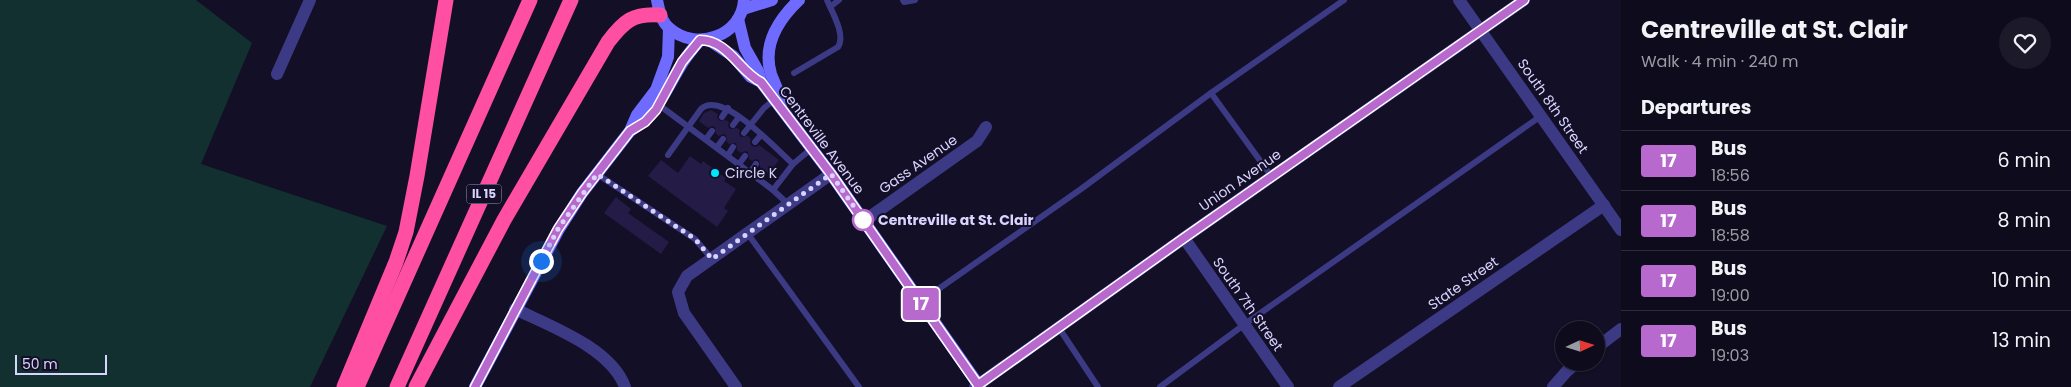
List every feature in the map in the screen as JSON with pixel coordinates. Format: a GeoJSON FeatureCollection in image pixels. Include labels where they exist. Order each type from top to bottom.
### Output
{"type":"FeatureCollection","features":[{"type":"Feature","properties":{"kind":"highway"},"geometry":{"type":"LineString","coordinates":[[344,387],[396,262],[406,232],[446,0]]}},
{"type":"Feature","properties":{"kind":"highway","name":"IL 15"},"geometry":{"type":"LineString","coordinates":[[356,387],[530,0]]}},
{"type":"Feature","properties":{"kind":"highway","name":"IL 15"},"geometry":{"type":"LineString","coordinates":[[397,387],[571,0]]}},
{"type":"Feature","properties":{"kind":"highway"},"geometry":{"type":"LineString","coordinates":[[416,387],[504,220],[608,42],[624,23],[635,16],[643,14],[660,15]]}},
{"type":"Feature","properties":{"kind":"main road"},"geometry":{"type":"LineString","coordinates":[[475,387],[558,229],[630,131],[637,115],[656,90],[668,57],[669,28],[660,15],[657,0]]}},
{"type":"Feature","properties":{"kind":"main road"},"geometry":{"type":"LineString","coordinates":[[630,131],[645,122],[659,105],[682,62],[705,40],[724,33],[742,9],[772,0]]}},
{"type":"Feature","properties":{"kind":"main road"},"geometry":{"type":"LineString","coordinates":[[778,105],[778,87],[771,75],[770,66],[772,35],[782,17],[800,0]]}},
{"type":"Feature","properties":{"kind":"main road","name":"Centreville Avenue"},"geometry":{"type":"LineString","coordinates":[[742,9],[745,48],[758,71],[761,82],[831,174],[978,386]]}},
{"type":"Feature","properties":{"kind":"main road","name":"Centreville Avenue"},"geometry":{"type":"LineString","coordinates":[[669,28],[683,37],[705,40],[733,56],[751,77],[761,82]]}},
{"type":"Feature","properties":{"kind":"street"},"geometry":{"type":"LineString","coordinates":[[277,74],[310,0]]}},
{"type":"Feature","properties":{"kind":"street","name":"South 8th Street"},"geometry":{"type":"LineString","coordinates":[[1459,0],[1621,230]]}},
{"type":"Feature","properties":{"kind":"street","name":"Union Avenue"},"geometry":{"type":"LineString","coordinates":[[978,386],[1184,238],[1524,0]]}},
{"type":"Feature","properties":{"kind":"street","name":"Gass Avenue"},"geometry":{"type":"LineString","coordinates":[[864,221],[977,141],[986,127]]}},
{"type":"Feature","properties":{"kind":"street"},"geometry":{"type":"LineString","coordinates":[[736,387],[684,313],[678,292],[687,276],[831,174]]}},
{"type":"Feature","properties":{"kind":"street","name":"State Street"},"geometry":{"type":"LineString","coordinates":[[1339,387],[1604,205]]}},
{"type":"Feature","properties":{"kind":"street","name":"South 7th Street"},"geometry":{"type":"LineString","coordinates":[[1184,238],[1288,387]]}},
{"type":"Feature","properties":{"kind":"street"},"geometry":{"type":"LineString","coordinates":[[515,309],[576,339],[604,358],[621,376],[625,387]]}},
{"type":"Feature","properties":{"kind":"street"},"geometry":{"type":"LineString","coordinates":[[1605,341],[1621,329]]}},
{"type":"Feature","properties":{"kind":"street"},"geometry":{"type":"LineString","coordinates":[[1553,387],[1567,371]]}},
{"type":"Feature","properties":{"kind":"lane"},"geometry":{"type":"LineString","coordinates":[[794,73],[838,47],[840,35],[828,3],[840,0]]}},
{"type":"Feature","properties":{"kind":"lane"},"geometry":{"type":"LineString","coordinates":[[903,0],[904,2],[915,0]]}},
{"type":"Feature","properties":{"kind":"lane"},"geometry":{"type":"LineString","coordinates":[[920,302],[1344,0]]}},
{"type":"Feature","properties":{"kind":"lane"},"geometry":{"type":"LineString","coordinates":[[1211,93],[1272,177]]}},
{"type":"Feature","properties":{"kind":"lane"},"geometry":{"type":"LineString","coordinates":[[668,155],[705,105],[712,104],[728,108],[739,116],[761,135],[769,148],[793,164]]}},
{"type":"Feature","properties":{"kind":"lane"},"geometry":{"type":"LineString","coordinates":[[659,105],[773,190],[789,205]]}},
{"type":"Feature","properties":{"kind":"lane"},"geometry":{"type":"LineString","coordinates":[[744,133],[764,108],[778,105]]}},
{"type":"Feature","properties":{"kind":"lane"},"geometry":{"type":"LineString","coordinates":[[722,117],[728,108]]}},
{"type":"Feature","properties":{"kind":"lane"},"geometry":{"type":"LineString","coordinates":[[733,125],[739,116]]}},
{"type":"Feature","properties":{"kind":"lane"},"geometry":{"type":"LineString","coordinates":[[1160,387],[1244,324],[1541,116]]}},
{"type":"Feature","properties":{"kind":"lane"},"geometry":{"type":"LineString","coordinates":[[706,139],[712,131]]}},
{"type":"Feature","properties":{"kind":"lane"},"geometry":{"type":"LineString","coordinates":[[755,142],[761,135]]}},
{"type":"Feature","properties":{"kind":"lane"},"geometry":{"type":"LineString","coordinates":[[717,147],[723,139]]}},
{"type":"Feature","properties":{"kind":"lane"},"geometry":{"type":"LineString","coordinates":[[728,156],[734,147]]}},
{"type":"Feature","properties":{"kind":"lane"},"geometry":{"type":"LineString","coordinates":[[773,190],[793,164],[812,149]]}},
{"type":"Feature","properties":{"kind":"lane"},"geometry":{"type":"LineString","coordinates":[[739,164],[745,156]]}},
{"type":"Feature","properties":{"kind":"lane"},"geometry":{"type":"LineString","coordinates":[[750,173],[756,164]]}},
{"type":"Feature","properties":{"kind":"lane"},"geometry":{"type":"LineString","coordinates":[[597,174],[695,239],[712,259]]}},
{"type":"Feature","properties":{"kind":"lane"},"geometry":{"type":"LineString","coordinates":[[748,234],[859,387]]}},
{"type":"Feature","properties":{"kind":"lane"},"geometry":{"type":"LineString","coordinates":[[1059,328],[1098,387]]}},
{"type":"Feature","properties":{"kind":"green space"},"geometry":{"type":"Polygon","coordinates":[[[0,0],[196,0],[252,43],[201,164],[387,226],[310,387],[0,387],[0,0]]]}},
{"type":"Feature","properties":{"kind":"building"},"geometry":{"type":"Polygon","coordinates":[[[711,110],[718,114],[717,117],[720,121],[726,120],[729,122],[728,126],[730,129],[737,128],[740,130],[739,134],[741,137],[748,136],[751,139],[750,143],[752,146],[756,147],[759,145],[779,160],[769,174],[760,167],[759,160],[752,161],[749,159],[748,152],[741,153],[737,150],[736,143],[729,144],[726,135],[719,136],[716,134],[715,127],[708,128],[699,121],[704,113],[711,110]]]}},
{"type":"Feature","properties":{"kind":"building"},"geometry":{"type":"Polygon","coordinates":[[[690,156],[701,164],[703,161],[726,178],[724,181],[736,189],[724,208],[728,211],[717,227],[648,176],[661,160],[678,173],[690,156]]]}},
{"type":"Feature","properties":{"kind":"building"},"geometry":{"type":"Polygon","coordinates":[[[616,197],[631,209],[628,213],[669,242],[661,254],[604,213],[616,197]]]}},
{"type":"Feature","properties":{"kind":"bus line","name":"17"},"geometry":{"type":"LineString","coordinates":[[475,387],[558,229],[582,193],[630,131],[645,122],[656,110],[682,62],[700,40],[709,40],[724,48],[742,65],[751,77],[761,82],[831,174],[978,385],[1524,0]]}},
{"type":"Feature","properties":{"kind":"place","name":"Circle K"},"geometry":{"type":"Point","coordinates":[715,173]}},
{"type":"Feature","properties":{"kind":"place","name":"Centreville at St. Clair"},"geometry":{"type":"Point","coordinates":[863,220]}},
{"type":"Feature","properties":{"kind":"route"},"geometry":{"type":"LineString","coordinates":[[541,261],[558,229],[597,174],[695,239],[712,259],[831,174],[863,220]]}}]}
